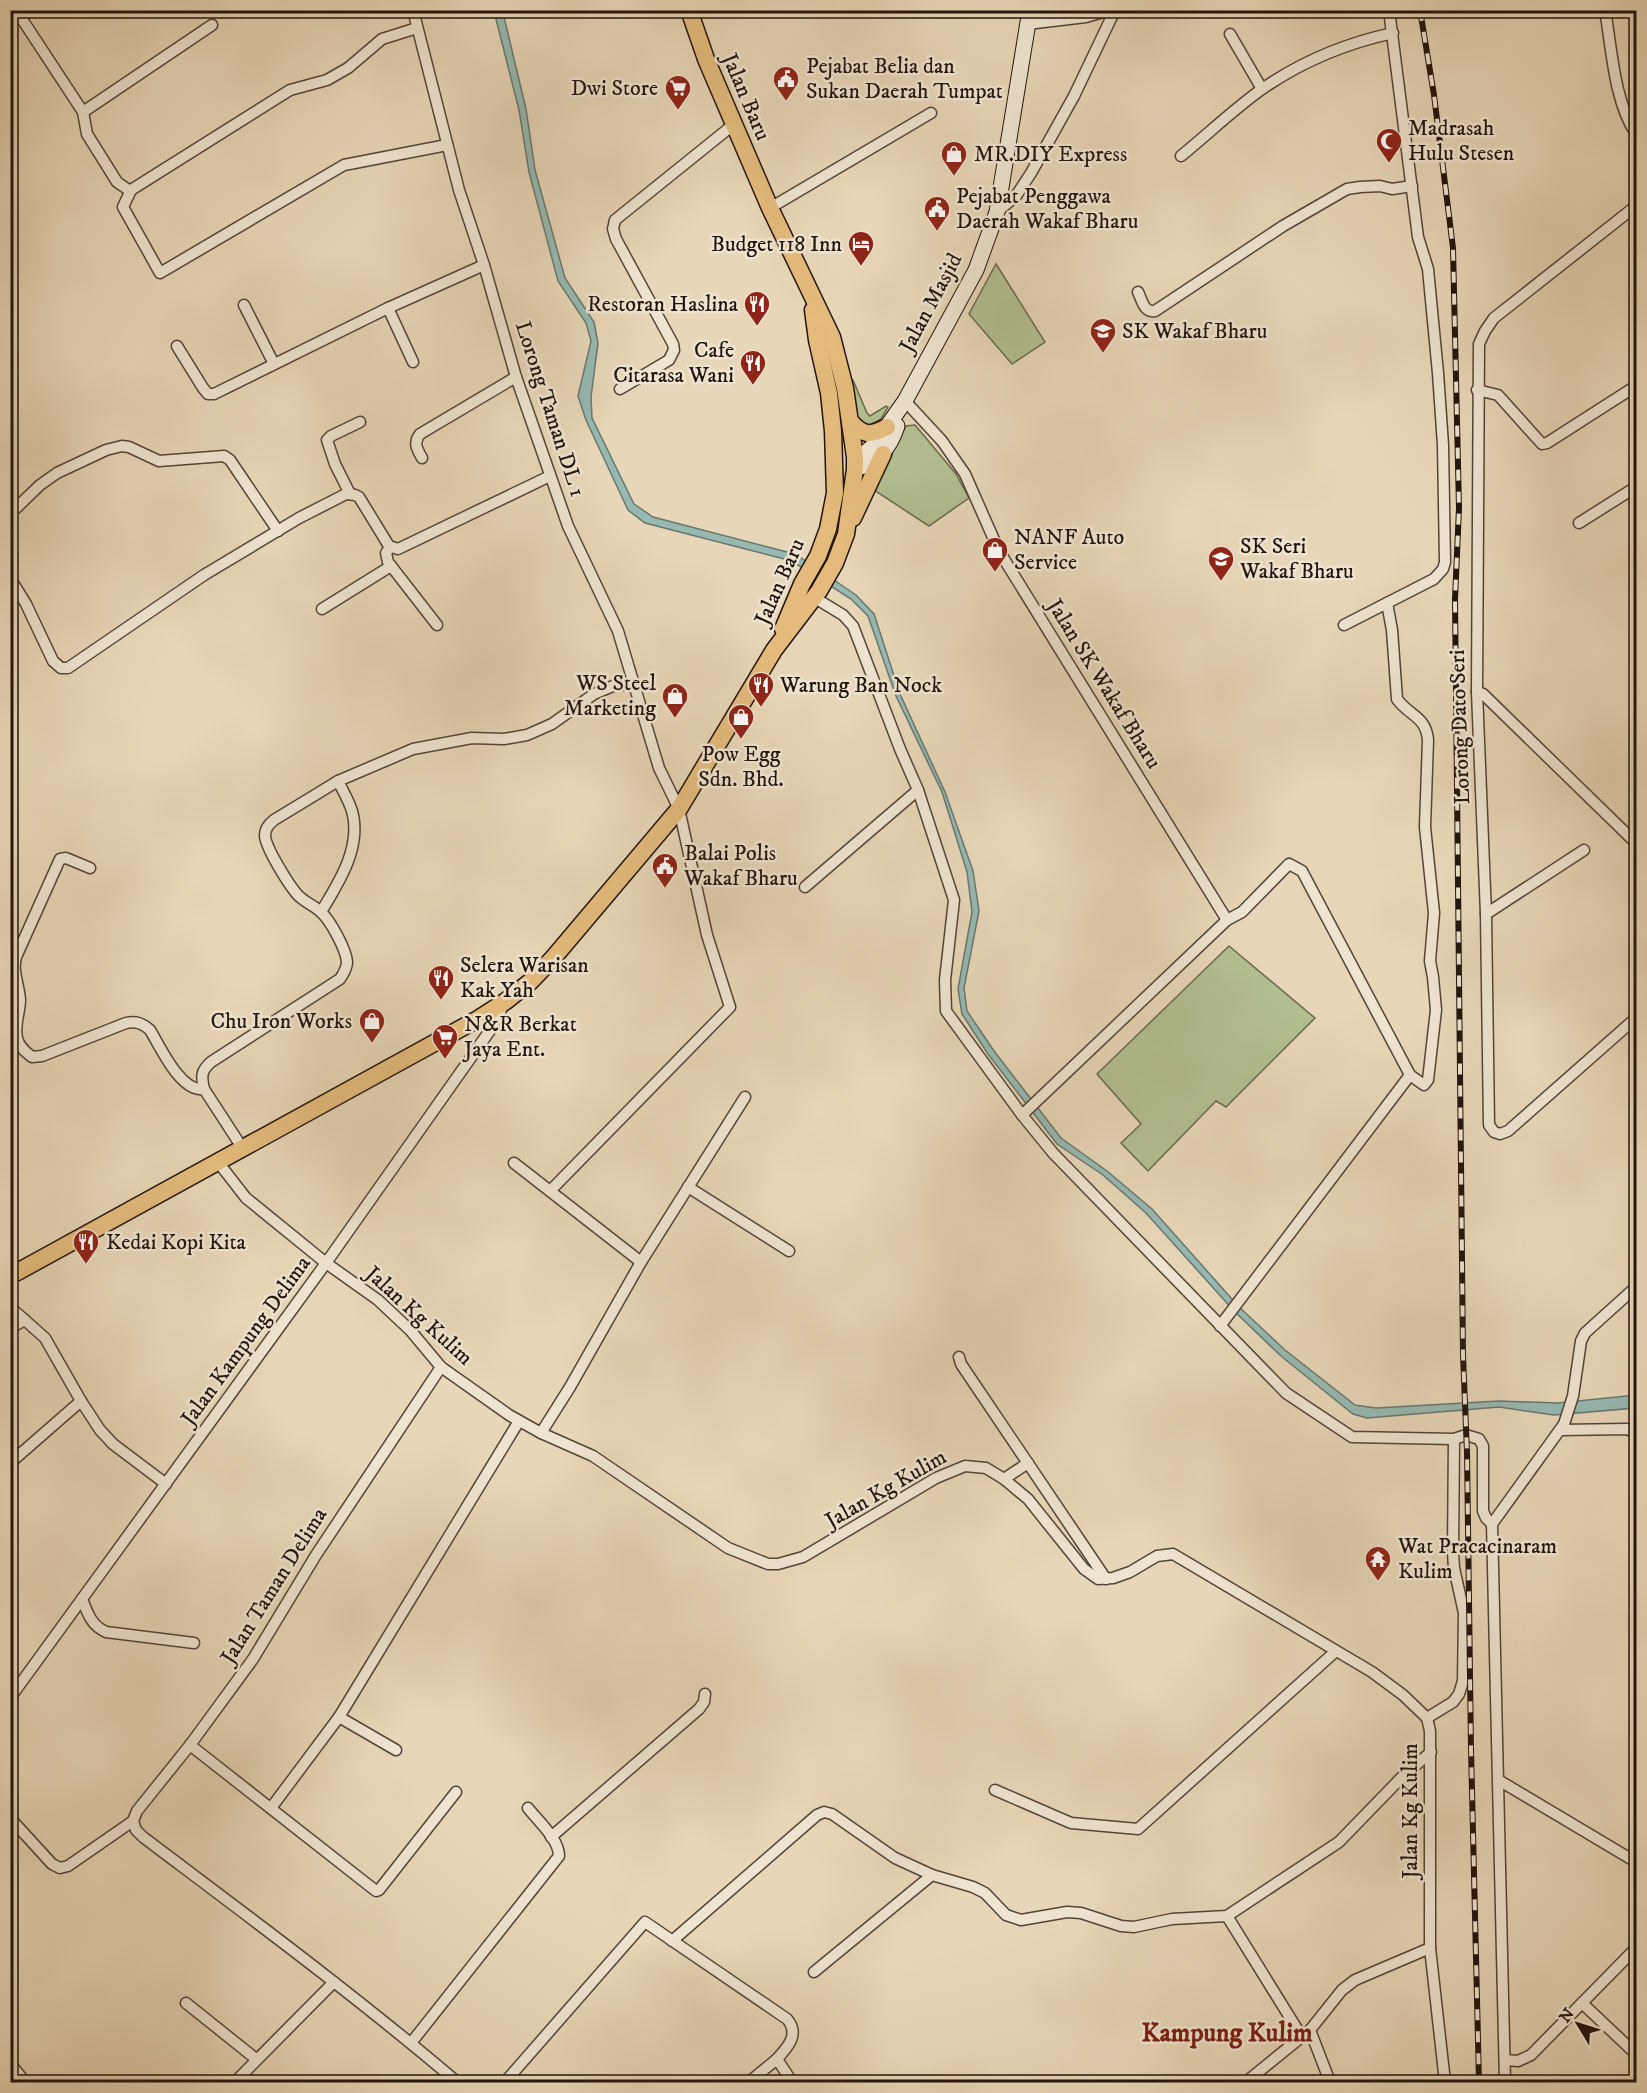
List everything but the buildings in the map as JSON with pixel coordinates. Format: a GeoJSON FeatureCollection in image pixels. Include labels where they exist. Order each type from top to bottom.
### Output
{"type":"FeatureCollection","features":[{"type":"Feature","properties":{"kind":"main road","name":"Jalan Baru"},"geometry":{"type":"LineString","coordinates":[[689,10],[733,125],[832,337],[845,387],[850,421],[852,463],[846,534],[835,563],[815,598],[774,650]]}},
{"type":"Feature","properties":{"kind":"main road","name":"Jalan Baru"},"geometry":{"type":"LineString","coordinates":[[774,650],[802,584],[818,556],[828,529],[835,492],[829,393],[817,340],[812,297]]}},
{"type":"Feature","properties":{"kind":"main road"},"geometry":{"type":"LineString","coordinates":[[850,421],[858,430],[866,433],[887,427]]}},
{"type":"Feature","properties":{"kind":"main road"},"geometry":{"type":"LineString","coordinates":[[833,431],[852,463],[835,492]]}},
{"type":"Feature","properties":{"kind":"main road"},"geometry":{"type":"LineString","coordinates":[[846,534],[883,454]]}},
{"type":"Feature","properties":{"kind":"main road"},"geometry":{"type":"LineString","coordinates":[[10,1276],[478,1019],[531,981],[679,809],[774,650]]}},
{"type":"Feature","properties":{"kind":"street"},"geometry":{"type":"LineString","coordinates":[[16,10],[83,112],[87,134],[117,182],[131,190]]}},
{"type":"Feature","properties":{"kind":"street","name":"Lorong Taman DL 1"},"geometry":{"type":"LineString","coordinates":[[413,10],[459,190],[516,377],[568,526],[618,631],[659,768],[679,809],[707,935],[730,1007],[550,1191]]}},
{"type":"Feature","properties":{"kind":"street"},"geometry":{"type":"LineString","coordinates":[[1028,17],[1086,17],[1110,10]]}},
{"type":"Feature","properties":{"kind":"street"},"geometry":{"type":"LineString","coordinates":[[997,212],[1016,196],[1031,173],[1074,96],[1115,10]]}},
{"type":"Feature","properties":{"kind":"street"},"geometry":{"type":"LineString","coordinates":[[1344,626],[1434,579],[1443,569],[1444,562],[1443,452],[1428,270],[1418,237],[1389,10]]}},
{"type":"Feature","properties":{"kind":"street"},"geometry":{"type":"LineString","coordinates":[[1605,10],[1623,106],[1636,134]]}},
{"type":"Feature","properties":{"kind":"street","name":"Jalan Masjid"},"geometry":{"type":"LineString","coordinates":[[852,463],[874,445],[904,401],[976,270],[997,212],[1028,17]]}},
{"type":"Feature","properties":{"kind":"street"},"geometry":{"type":"LineString","coordinates":[[83,112],[212,25]]}},
{"type":"Feature","properties":{"kind":"street"},"geometry":{"type":"LineString","coordinates":[[417,28],[382,39],[348,68],[327,80],[290,90],[131,190],[123,207],[160,273],[344,165],[447,145]]}},
{"type":"Feature","properties":{"kind":"street"},"geometry":{"type":"LineString","coordinates":[[1181,156],[1262,89],[1307,63],[1366,39],[1393,33]]}},
{"type":"Feature","properties":{"kind":"street"},"geometry":{"type":"LineString","coordinates":[[1230,34],[1262,89]]}},
{"type":"Feature","properties":{"kind":"street"},"geometry":{"type":"LineString","coordinates":[[770,208],[932,113]]}},
{"type":"Feature","properties":{"kind":"street"},"geometry":{"type":"LineString","coordinates":[[620,389],[669,360],[674,350],[616,239],[615,220],[733,125]]}},
{"type":"Feature","properties":{"kind":"street"},"geometry":{"type":"LineString","coordinates":[[1138,292],[1147,310],[1155,311],[1283,226],[1347,189],[1360,186],[1380,186],[1392,189],[1412,186]]}},
{"type":"Feature","properties":{"kind":"street","name":"Lorong Dato Seri"},"geometry":{"type":"LineString","coordinates":[[1636,206],[1494,318],[1479,344],[1477,692],[1486,914],[1489,1125],[1494,1132],[1500,1134],[1508,1131],[1636,1018]]}},
{"type":"Feature","properties":{"kind":"street"},"geometry":{"type":"LineString","coordinates":[[177,346],[202,388],[208,394],[214,394],[388,308],[484,266]]}},
{"type":"Feature","properties":{"kind":"street"},"geometry":{"type":"LineString","coordinates":[[244,305],[274,364]]}},
{"type":"Feature","properties":{"kind":"street"},"geometry":{"type":"LineString","coordinates":[[388,308],[413,362]]}},
{"type":"Feature","properties":{"kind":"street"},"geometry":{"type":"LineString","coordinates":[[422,458],[416,447],[420,434],[516,377]]}},
{"type":"Feature","properties":{"kind":"street"},"geometry":{"type":"LineString","coordinates":[[1477,390],[1498,395],[1542,444],[1636,386]]}},
{"type":"Feature","properties":{"kind":"street","name":"Jalan Masjid"},"geometry":{"type":"LineString","coordinates":[[883,454],[896,431],[904,401]]}},
{"type":"Feature","properties":{"kind":"street","name":"Jalan SK Wakaf Bharu"},"geometry":{"type":"LineString","coordinates":[[904,401],[942,441],[965,474],[999,551],[1227,920]]}},
{"type":"Feature","properties":{"kind":"street"},"geometry":{"type":"LineString","coordinates":[[350,494],[335,464],[327,440],[360,422]]}},
{"type":"Feature","properties":{"kind":"street"},"geometry":{"type":"LineString","coordinates":[[10,514],[40,485],[57,473],[106,450],[122,446],[159,461],[224,456],[230,459],[278,531]]}},
{"type":"Feature","properties":{"kind":"street"},"geometry":{"type":"LineString","coordinates":[[852,463],[865,466],[883,454]]}},
{"type":"Feature","properties":{"kind":"street"},"geometry":{"type":"LineString","coordinates":[[10,578],[26,604],[53,661],[61,668],[68,668],[204,575],[298,518],[350,494],[359,497],[390,547],[398,549],[550,476]]}},
{"type":"Feature","properties":{"kind":"street"},"geometry":{"type":"LineString","coordinates":[[1579,524],[1636,487]]}},
{"type":"Feature","properties":{"kind":"street"},"geometry":{"type":"LineString","coordinates":[[390,547],[386,553],[391,566],[437,625]]}},
{"type":"Feature","properties":{"kind":"street"},"geometry":{"type":"LineString","coordinates":[[322,609],[391,566]]}},
{"type":"Feature","properties":{"kind":"street"},"geometry":{"type":"LineString","coordinates":[[815,598],[843,615],[853,626],[918,790],[954,900],[945,980],[946,1011],[1025,1112],[1053,1153],[1286,1393],[1352,1437],[1454,1439],[1466,1436],[1479,1439],[1483,1446],[1484,1511],[1486,1518],[1492,1524]]}},
{"type":"Feature","properties":{"kind":"street"},"geometry":{"type":"LineString","coordinates":[[1025,1112],[1227,920],[1242,912],[1289,864],[1302,871],[1410,1075],[1424,1085],[1428,1080],[1436,1010],[1430,961],[1434,914],[1425,827],[1428,740],[1426,728],[1420,720],[1403,708],[1397,699],[1395,661],[1387,603]]}},
{"type":"Feature","properties":{"kind":"street"},"geometry":{"type":"LineString","coordinates":[[243,1149],[204,1089],[201,1077],[203,1069],[340,979],[345,972],[347,962],[335,931],[321,912],[305,903],[295,892],[268,845],[265,835],[267,827],[274,820],[338,781],[412,749],[472,738],[504,739],[527,735],[552,724],[594,694],[613,686],[633,683]]}},
{"type":"Feature","properties":{"kind":"street"},"geometry":{"type":"LineString","coordinates":[[1477,692],[1483,694],[1636,843]]}},
{"type":"Feature","properties":{"kind":"street"},"geometry":{"type":"LineString","coordinates":[[321,912],[349,858],[355,833],[352,810],[338,781]]}},
{"type":"Feature","properties":{"kind":"street"},"geometry":{"type":"LineString","coordinates":[[805,887],[918,790]]}},
{"type":"Feature","properties":{"kind":"street"},"geometry":{"type":"LineString","coordinates":[[1486,914],[1584,850]]}},
{"type":"Feature","properties":{"kind":"street"},"geometry":{"type":"LineString","coordinates":[[90,868],[66,858],[60,859],[16,957],[13,966],[20,1002],[17,1040],[22,1049],[32,1057],[42,1056],[126,1023],[143,1024],[150,1030],[184,1083],[198,1090],[204,1089]]}},
{"type":"Feature","properties":{"kind":"street","name":"Jalan Kampung Delima"},"geometry":{"type":"LineString","coordinates":[[10,1698],[326,1263],[491,1029],[506,1001]]}},
{"type":"Feature","properties":{"kind":"street"},"geometry":{"type":"LineString","coordinates":[[1220,1326],[1410,1075]]}},
{"type":"Feature","properties":{"kind":"street"},"geometry":{"type":"LineString","coordinates":[[541,1433],[641,1262],[745,1097]]}},
{"type":"Feature","properties":{"kind":"street","name":"Jalan Kg Kulim"},"geometry":{"type":"LineString","coordinates":[[218,1162],[246,1198],[326,1263],[378,1300],[402,1322],[441,1367],[519,1421],[593,1456],[728,1548],[768,1564],[778,1564],[803,1557],[936,1478],[965,1466],[986,1468],[1004,1479],[1028,1499],[1084,1569],[1098,1579],[1113,1578],[1130,1572],[1157,1556],[1173,1554],[1372,1672],[1403,1695],[1426,1718],[1431,1752],[1430,1948],[1445,2082]]}},
{"type":"Feature","properties":{"kind":"street"},"geometry":{"type":"LineString","coordinates":[[514,1163],[641,1262]]}},
{"type":"Feature","properties":{"kind":"street"},"geometry":{"type":"LineString","coordinates":[[688,1187],[789,1251]]}},
{"type":"Feature","properties":{"kind":"street"},"geometry":{"type":"LineString","coordinates":[[1505,2082],[1500,1781],[1492,1524],[1562,1427],[1573,1396],[1581,1341],[1585,1333],[1636,1287]]}},
{"type":"Feature","properties":{"kind":"street"},"geometry":{"type":"LineString","coordinates":[[10,1307],[45,1338],[100,1430],[113,1444],[166,1484]]}},
{"type":"Feature","properties":{"kind":"street"},"geometry":{"type":"LineString","coordinates":[[10,1328],[25,1320]]}},
{"type":"Feature","properties":{"kind":"street"},"geometry":{"type":"LineString","coordinates":[[959,1357],[961,1364],[1106,1579]]}},
{"type":"Feature","properties":{"kind":"street","name":"Jalan Taman Delima"},"geometry":{"type":"LineString","coordinates":[[133,1821],[137,1811],[190,1745],[253,1659],[316,1555],[441,1367]]}},
{"type":"Feature","properties":{"kind":"street"},"geometry":{"type":"LineString","coordinates":[[10,1463],[81,1401]]}},
{"type":"Feature","properties":{"kind":"street"},"geometry":{"type":"LineString","coordinates":[[271,1809],[339,1717],[519,1421]]}},
{"type":"Feature","properties":{"kind":"street"},"geometry":{"type":"LineString","coordinates":[[1562,1427],[1627,1429],[1636,1433]]}},
{"type":"Feature","properties":{"kind":"street"},"geometry":{"type":"LineString","coordinates":[[1426,1718],[1453,1702],[1459,1694],[1463,1681],[1464,1613],[1454,1568],[1453,1552],[1454,1439]]}},
{"type":"Feature","properties":{"kind":"street"},"geometry":{"type":"LineString","coordinates":[[1004,1479],[1028,1463]]}},
{"type":"Feature","properties":{"kind":"street"},"geometry":{"type":"LineString","coordinates":[[82,1599],[90,1619],[96,1627],[106,1632],[194,1643]]}},
{"type":"Feature","properties":{"kind":"street"},"geometry":{"type":"LineString","coordinates":[[994,1790],[1071,1823],[1138,1829],[1336,1651]]}},
{"type":"Feature","properties":{"kind":"street"},"geometry":{"type":"LineString","coordinates":[[551,1837],[699,1708],[704,1702],[705,1694]]}},
{"type":"Feature","properties":{"kind":"street"},"geometry":{"type":"LineString","coordinates":[[339,1717],[396,1750]]}},
{"type":"Feature","properties":{"kind":"street"},"geometry":{"type":"LineString","coordinates":[[190,1745],[376,1891],[456,1792]]}},
{"type":"Feature","properties":{"kind":"street"},"geometry":{"type":"LineString","coordinates":[[672,1941],[817,1815],[824,1812],[848,1823],[894,1858],[932,1875],[973,1887],[985,1893],[1006,1915],[1021,1920],[1067,1912],[1081,1913],[1121,1926],[1134,1927],[1172,1919],[1227,1916],[1339,1842],[1401,1778],[1431,1752]]}},
{"type":"Feature","properties":{"kind":"street"},"geometry":{"type":"LineString","coordinates":[[1500,1781],[1636,1862]]}},
{"type":"Feature","properties":{"kind":"street"},"geometry":{"type":"LineString","coordinates":[[411,2043],[559,1856],[559,1851],[551,1837],[528,1808]]}},
{"type":"Feature","properties":{"kind":"street"},"geometry":{"type":"LineString","coordinates":[[10,1818],[52,1864],[60,1868],[68,1866],[133,1821],[136,1830],[143,1837],[334,1982],[457,2082]]}},
{"type":"Feature","properties":{"kind":"street"},"geometry":{"type":"LineString","coordinates":[[814,1972],[932,1875]]}},
{"type":"Feature","properties":{"kind":"street"},"geometry":{"type":"LineString","coordinates":[[1227,1916],[1306,2033],[1330,2082]]}},
{"type":"Feature","properties":{"kind":"street"},"geometry":{"type":"LineString","coordinates":[[505,2082],[645,1922],[787,2019],[792,2025],[794,2031],[792,2038],[777,2059],[750,2082]]}},
{"type":"Feature","properties":{"kind":"street"},"geometry":{"type":"LineString","coordinates":[[1246,2082],[1306,2033],[1342,1990],[1355,1980],[1430,1948]]}},
{"type":"Feature","properties":{"kind":"street"},"geometry":{"type":"LineString","coordinates":[[1505,2060],[1518,2061],[1531,2055],[1636,1948]]}},
{"type":"Feature","properties":{"kind":"street"},"geometry":{"type":"LineString","coordinates":[[235,2082],[334,1982]]}},
{"type":"Feature","properties":{"kind":"street"},"geometry":{"type":"LineString","coordinates":[[186,2002],[256,2059]]}},
{"type":"Feature","properties":{"kind":"street"},"geometry":{"type":"LineString","coordinates":[[1582,2003],[1636,2054]]}},
{"type":"Feature","properties":{"kind":"street"},"geometry":{"type":"LineString","coordinates":[[777,2059],[792,2082]]}},
{"type":"Feature","properties":{"kind":"street"},"geometry":{"type":"LineString","coordinates":[[10,2063],[23,2082]]}},
{"type":"Feature","properties":{"kind":"green space"},"geometry":{"type":"Polygon","coordinates":[[[996,264],[1045,342],[1012,364],[969,314],[996,264]]]}},
{"type":"Feature","properties":{"kind":"green space"},"geometry":{"type":"Polygon","coordinates":[[[848,378],[853,380],[870,416],[888,407],[881,419],[868,426],[856,417],[848,378]]]}},
{"type":"Feature","properties":{"kind":"green space"},"geometry":{"type":"Polygon","coordinates":[[[915,425],[956,474],[969,498],[929,526],[874,490],[906,426],[915,425]]]}},
{"type":"Feature","properties":{"kind":"green space"},"geometry":{"type":"Polygon","coordinates":[[[1229,946],[1315,1018],[1226,1107],[1216,1101],[1148,1171],[1121,1143],[1141,1124],[1097,1074],[1229,946]]]}},
{"type":"Feature","properties":{"kind":"water"},"geometry":{"type":"Polygon","coordinates":[[[491,11],[500,11],[504,17],[526,109],[535,170],[565,278],[594,322],[598,343],[591,397],[592,418],[634,504],[653,517],[795,554],[856,595],[874,614],[900,694],[945,792],[973,871],[979,911],[964,988],[967,1011],[994,1051],[1061,1138],[1107,1171],[1152,1209],[1239,1307],[1285,1350],[1355,1405],[1376,1408],[1499,1401],[1558,1403],[1636,1395],[1636,1408],[1554,1415],[1499,1407],[1367,1418],[1353,1414],[1281,1356],[1234,1311],[1146,1213],[1103,1175],[1057,1144],[988,1054],[962,1014],[958,989],[972,912],[967,872],[942,792],[896,696],[868,616],[851,599],[792,561],[645,523],[628,510],[586,420],[578,396],[591,341],[586,323],[558,281],[529,172],[519,110],[496,19],[491,11]]]}},
{"type":"Feature","properties":{"kind":"railway"},"geometry":{"type":"LineString","coordinates":[[1420,10],[1434,95],[1453,248],[1459,508],[1455,599],[1463,1355],[1467,1452],[1479,2082]]}},
{"type":"Feature","properties":{"kind":"place","name":"Pejabat Belia dan Sukan Daerah Tumpat"},"geometry":{"type":"Point","coordinates":[786,102]}},
{"type":"Feature","properties":{"kind":"place","name":"Dwi Store"},"geometry":{"type":"Point","coordinates":[678,111]}},
{"type":"Feature","properties":{"kind":"place","name":"Madrasah Hulu Stesen"},"geometry":{"type":"Point","coordinates":[1389,164]}},
{"type":"Feature","properties":{"kind":"place","name":"MR.DIY Express"},"geometry":{"type":"Point","coordinates":[954,177]}},
{"type":"Feature","properties":{"kind":"place","name":"Pejabat Penggawa Daerah Wakaf Bharu"},"geometry":{"type":"Point","coordinates":[937,232]}},
{"type":"Feature","properties":{"kind":"place","name":"Budget 118 Inn"},"geometry":{"type":"Point","coordinates":[861,267]}},
{"type":"Feature","properties":{"kind":"place","name":"Restoran Haslina"},"geometry":{"type":"Point","coordinates":[757,327]}},
{"type":"Feature","properties":{"kind":"place","name":"SK Wakaf Bharu"},"geometry":{"type":"Point","coordinates":[1103,354]}},
{"type":"Feature","properties":{"kind":"place","name":"Cafe Citarasa Wani"},"geometry":{"type":"Point","coordinates":[753,386]}},
{"type":"Feature","properties":{"kind":"place","name":"NANF Auto Service"},"geometry":{"type":"Point","coordinates":[995,573]}},
{"type":"Feature","properties":{"kind":"place","name":"SK Seri Wakaf Bharu"},"geometry":{"type":"Point","coordinates":[1221,582]}},
{"type":"Feature","properties":{"kind":"place","name":"Warung Ban Nock"},"geometry":{"type":"Point","coordinates":[761,708]}},
{"type":"Feature","properties":{"kind":"place","name":"WS Steel Marketing"},"geometry":{"type":"Point","coordinates":[675,719]}},
{"type":"Feature","properties":{"kind":"place","name":"Pow Egg Sdn. Bhd."},"geometry":{"type":"Point","coordinates":[741,740]}},
{"type":"Feature","properties":{"kind":"place","name":"Balai Polis Wakaf Bharu"},"geometry":{"type":"Point","coordinates":[665,889]}},
{"type":"Feature","properties":{"kind":"place","name":"Selera Warisan Kak Yah"},"geometry":{"type":"Point","coordinates":[441,1001]}},
{"type":"Feature","properties":{"kind":"place","name":"Chu Iron Works"},"geometry":{"type":"Point","coordinates":[372,1044]}},
{"type":"Feature","properties":{"kind":"place","name":"N&R Berkat Jaya Ent."},"geometry":{"type":"Point","coordinates":[445,1060]}},
{"type":"Feature","properties":{"kind":"place","name":"Kedai Kopi Kita"},"geometry":{"type":"Point","coordinates":[86,1265]}},
{"type":"Feature","properties":{"kind":"place","name":"Wat Pracacinaram Kulim"},"geometry":{"type":"Point","coordinates":[1378,1582]}},
{"type":"Feature","properties":{"kind":"district","name":"Kampung Kulim"},"geometry":{"type":"Point","coordinates":[1227,2033]}}]}
